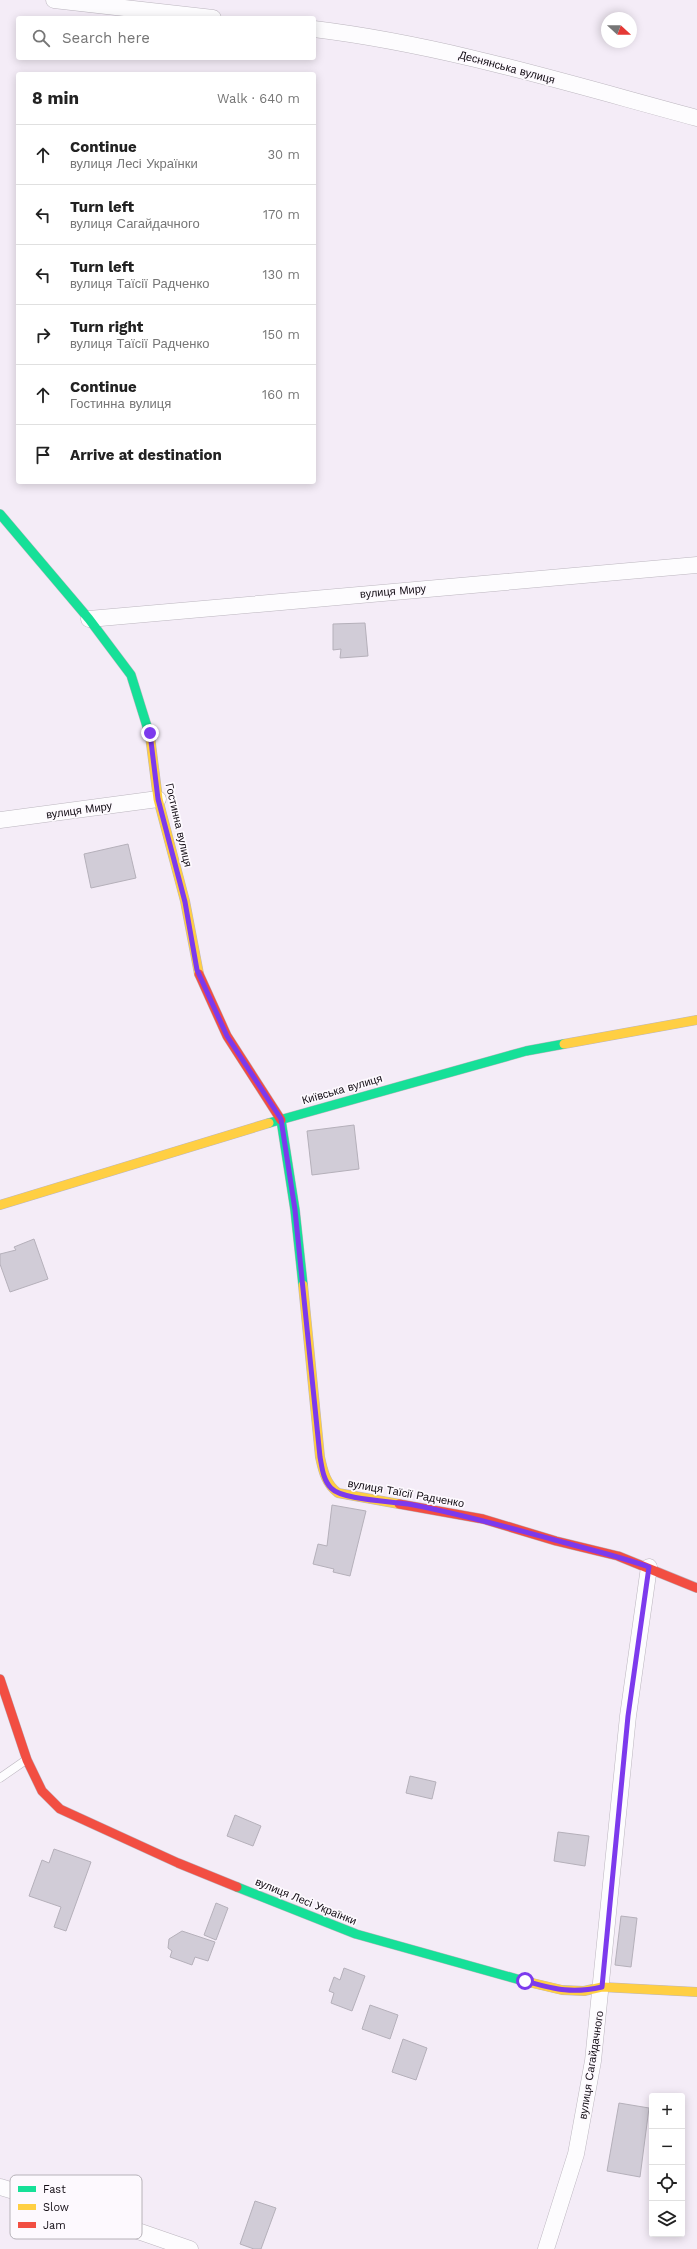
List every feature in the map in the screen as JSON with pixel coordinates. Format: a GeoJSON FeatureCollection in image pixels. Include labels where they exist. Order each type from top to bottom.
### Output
{"type":"FeatureCollection","features":[{"type":"Feature","properties":{"kind":"street"},"geometry":{"type":"LineString","coordinates":[[54,0],[195,16]]}},
{"type":"Feature","properties":{"kind":"street","name":"Деснянська вулиця"},"geometry":{"type":"LineString","coordinates":[[316,29],[366,35],[456,53],[697,118]]}},
{"type":"Feature","properties":{"kind":"street","name":"Гостинна вулиця"},"geometry":{"type":"LineString","coordinates":[[0,514],[89,619],[131,676],[150,733],[158,799],[185,902],[197,970],[227,1036],[281,1119]]}},
{"type":"Feature","properties":{"kind":"street","name":"вулиця Миру"},"geometry":{"type":"LineString","coordinates":[[89,619],[697,565]]}},
{"type":"Feature","properties":{"kind":"street","name":"вулиця Миру"},"geometry":{"type":"LineString","coordinates":[[0,820],[158,799]]}},
{"type":"Feature","properties":{"kind":"street","name":"Київська вулиця"},"geometry":{"type":"LineString","coordinates":[[0,1205],[281,1119],[526,1051],[697,1020]]}},
{"type":"Feature","properties":{"kind":"street","name":"вулиця Таїсії Радченко"},"geometry":{"type":"LineString","coordinates":[[281,1119],[295,1210],[320,1457],[324,1475],[331,1488],[348,1496],[408,1504],[483,1519],[556,1541],[618,1556],[649,1567],[697,1588]]}},
{"type":"Feature","properties":{"kind":"street","name":"вулиця Сагайдачного"},"geometry":{"type":"LineString","coordinates":[[546,2249],[576,2154],[593,2061],[602,1987],[628,1716],[649,1567]]}},
{"type":"Feature","properties":{"kind":"street","name":"вулиця Лесі Українки"},"geometry":{"type":"LineString","coordinates":[[0,1679],[27,1760],[42,1790],[60,1809],[80,1819],[178,1863],[356,1934],[492,1973],[562,1990],[584,1991],[602,1987],[697,1992]]}},
{"type":"Feature","properties":{"kind":"street"},"geometry":{"type":"LineString","coordinates":[[0,2187],[10,2190]]}},
{"type":"Feature","properties":{"kind":"street"},"geometry":{"type":"LineString","coordinates":[[142,2232],[190,2249]]}},
{"type":"Feature","properties":{"kind":"lane"},"geometry":{"type":"LineString","coordinates":[[0,1778],[27,1760]]}},
{"type":"Feature","properties":{"kind":"building"},"geometry":{"type":"Polygon","coordinates":[[[365,623],[368,656],[340,658],[341,649],[333,650],[333,624],[365,623]]]}},
{"type":"Feature","properties":{"kind":"building"},"geometry":{"type":"Polygon","coordinates":[[[128,844],[136,878],[91,888],[84,854],[128,844]]]}},
{"type":"Feature","properties":{"kind":"building"},"geometry":{"type":"Polygon","coordinates":[[[354,1125],[359,1169],[312,1175],[307,1131],[354,1125]]]}},
{"type":"Feature","properties":{"kind":"building"},"geometry":{"type":"Polygon","coordinates":[[[34,1239],[48,1279],[10,1292],[0,1264],[0,1254],[16,1250],[14,1247],[34,1239]]]}},
{"type":"Feature","properties":{"kind":"building"},"geometry":{"type":"Polygon","coordinates":[[[332,1505],[366,1511],[350,1576],[333,1572],[334,1569],[313,1564],[318,1544],[327,1546],[332,1505]]]}},
{"type":"Feature","properties":{"kind":"building"},"geometry":{"type":"Polygon","coordinates":[[[410,1776],[436,1782],[432,1799],[406,1793],[410,1776]]]}},
{"type":"Feature","properties":{"kind":"building"},"geometry":{"type":"Polygon","coordinates":[[[235,1815],[261,1826],[253,1846],[227,1836],[235,1815]]]}},
{"type":"Feature","properties":{"kind":"building"},"geometry":{"type":"Polygon","coordinates":[[[558,1832],[589,1836],[585,1866],[554,1861],[558,1832]]]}},
{"type":"Feature","properties":{"kind":"building"},"geometry":{"type":"Polygon","coordinates":[[[54,1849],[91,1862],[66,1931],[54,1927],[61,1907],[29,1896],[42,1860],[49,1863],[54,1849]]]}},
{"type":"Feature","properties":{"kind":"building"},"geometry":{"type":"Polygon","coordinates":[[[216,1903],[228,1908],[216,1940],[204,1935],[216,1903]]]}},
{"type":"Feature","properties":{"kind":"building"},"geometry":{"type":"Polygon","coordinates":[[[621,1916],[637,1918],[631,1967],[615,1965],[621,1916]]]}},
{"type":"Feature","properties":{"kind":"building"},"geometry":{"type":"Polygon","coordinates":[[[182,1931],[215,1942],[208,1961],[195,1957],[192,1965],[170,1957],[172,1951],[168,1948],[169,1939],[182,1931]]]}},
{"type":"Feature","properties":{"kind":"building"},"geometry":{"type":"Polygon","coordinates":[[[344,1968],[365,1976],[352,2011],[331,2003],[334,1993],[329,1991],[334,1977],[340,1980],[344,1968]]]}},
{"type":"Feature","properties":{"kind":"building"},"geometry":{"type":"Polygon","coordinates":[[[370,2005],[398,2015],[390,2039],[362,2029],[370,2005]]]}},
{"type":"Feature","properties":{"kind":"building"},"geometry":{"type":"Polygon","coordinates":[[[403,2039],[427,2048],[416,2080],[392,2072],[403,2039]]]}},
{"type":"Feature","properties":{"kind":"building"},"geometry":{"type":"Polygon","coordinates":[[[619,2103],[649,2108],[640,2177],[607,2171],[619,2103]]]}},
{"type":"Feature","properties":{"kind":"building"},"geometry":{"type":"Polygon","coordinates":[[[255,2201],[276,2208],[261,2249],[254,2249],[240,2244],[255,2201]]]}},
{"type":"Feature","properties":{"kind":"traffic: fast"},"geometry":{"type":"LineString","coordinates":[[0,514],[89,619],[131,675],[150,736]]}},
{"type":"Feature","properties":{"kind":"traffic: fast"},"geometry":{"type":"LineString","coordinates":[[269,1123],[526,1051],[564,1044]]}},
{"type":"Feature","properties":{"kind":"traffic: fast"},"geometry":{"type":"LineString","coordinates":[[281,1120],[295,1210],[303,1285]]}},
{"type":"Feature","properties":{"kind":"traffic: fast"},"geometry":{"type":"LineString","coordinates":[[237,1887],[356,1934],[524,1981]]}},
{"type":"Feature","properties":{"kind":"traffic: slow"},"geometry":{"type":"LineString","coordinates":[[150,736],[158,799],[185,901],[199,974]]}},
{"type":"Feature","properties":{"kind":"traffic: slow"},"geometry":{"type":"LineString","coordinates":[[564,1044],[697,1020]]}},
{"type":"Feature","properties":{"kind":"traffic: slow"},"geometry":{"type":"LineString","coordinates":[[0,1205],[269,1123]]}},
{"type":"Feature","properties":{"kind":"traffic: slow"},"geometry":{"type":"LineString","coordinates":[[303,1285],[320,1457],[326,1477],[331,1486],[338,1493],[399,1504]]}},
{"type":"Feature","properties":{"kind":"traffic: slow"},"geometry":{"type":"LineString","coordinates":[[524,1981],[562,1990],[584,1991],[602,1987],[697,1992]]}},
{"type":"Feature","properties":{"kind":"traffic: jam"},"geometry":{"type":"LineString","coordinates":[[199,974],[227,1036],[281,1120]]}},
{"type":"Feature","properties":{"kind":"traffic: jam"},"geometry":{"type":"LineString","coordinates":[[399,1504],[483,1519],[556,1541],[618,1556],[697,1588]]}},
{"type":"Feature","properties":{"kind":"traffic: jam"},"geometry":{"type":"LineString","coordinates":[[0,1679],[27,1760],[42,1791],[60,1809],[178,1863],[237,1887]]}},
{"type":"Feature","properties":{"kind":"route"},"geometry":{"type":"LineString","coordinates":[[150,733],[158,799],[185,902],[197,970],[227,1036],[281,1119],[295,1210],[320,1457],[324,1475],[331,1488],[338,1493],[348,1496],[408,1504],[483,1519],[556,1541],[618,1556],[649,1567],[628,1716],[602,1987],[584,1991],[562,1990],[525,1981]]}}]}
